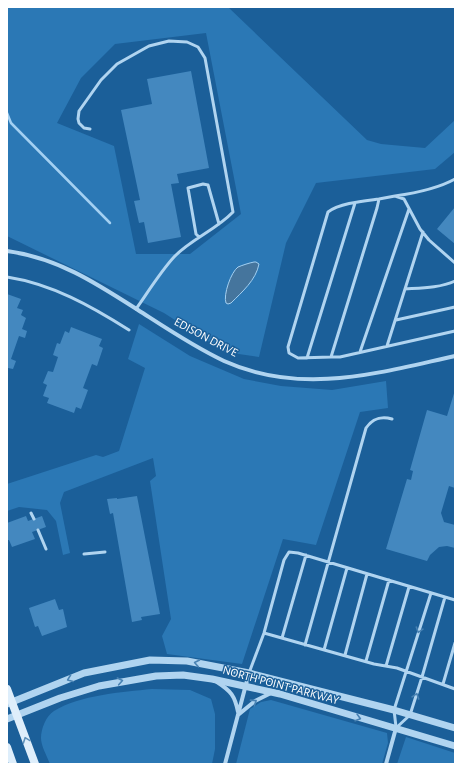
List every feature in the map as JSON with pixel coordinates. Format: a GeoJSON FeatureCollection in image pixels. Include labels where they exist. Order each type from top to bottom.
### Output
{"type":"FeatureCollection","features":[{"type":"Feature","properties":{"kind":"main road"},"geometry":{"type":"LineString","coordinates":[[7,689],[9,703],[17,715],[35,764]]}},
{"type":"Feature","properties":{"kind":"main road"},"geometry":{"type":"LineString","coordinates":[[7,747],[13,764]]}},
{"type":"Feature","properties":{"kind":"street","name":"EDISON DRIVE"},"geometry":{"type":"LineString","coordinates":[[8,250],[60,265],[87,278],[195,346],[224,361],[248,370],[297,379],[322,380],[348,378],[455,356]]}},
{"type":"Feature","properties":{"kind":"street","name":"NORTH POINT PARKWAY"},"geometry":{"type":"LineString","coordinates":[[9,703],[84,673],[150,660],[187,661],[249,673],[410,714],[455,728]]}},
{"type":"Feature","properties":{"kind":"street"},"geometry":{"type":"LineString","coordinates":[[225,764],[249,673]]}},
{"type":"Feature","properties":{"kind":"street","name":"NORTH POINT PARKWAY"},"geometry":{"type":"LineString","coordinates":[[7,719],[60,698],[99,686],[125,680],[156,676],[183,675],[212,679],[272,692],[455,746]]}},
{"type":"Feature","properties":{"kind":"street"},"geometry":{"type":"LineString","coordinates":[[212,679],[227,688],[233,695],[238,715]]}},
{"type":"Feature","properties":{"kind":"street"},"geometry":{"type":"LineString","coordinates":[[238,715],[255,700],[272,692]]}},
{"type":"Feature","properties":{"kind":"street"},"geometry":{"type":"LineString","coordinates":[[386,764],[396,728]]}},
{"type":"Feature","properties":{"kind":"lane"},"geometry":{"type":"LineString","coordinates":[[90,129],[84,128],[79,123],[79,111],[101,80],[116,64],[149,46],[169,41],[187,42],[198,47],[205,58],[233,212],[228,218],[174,256],[136,309]]}},
{"type":"Feature","properties":{"kind":"lane"},"geometry":{"type":"LineString","coordinates":[[455,179],[440,186],[418,192],[355,203],[333,209],[328,212],[288,347],[289,353],[298,358],[331,357],[455,331]]}},
{"type":"Feature","properties":{"kind":"lane"},"geometry":{"type":"LineString","coordinates":[[199,237],[196,234],[188,188],[203,184],[208,185],[219,224]]}},
{"type":"Feature","properties":{"kind":"lane"},"geometry":{"type":"LineString","coordinates":[[395,196],[404,199],[429,240],[455,263]]}},
{"type":"Feature","properties":{"kind":"lane"},"geometry":{"type":"LineString","coordinates":[[331,357],[379,198]]}},
{"type":"Feature","properties":{"kind":"lane"},"geometry":{"type":"LineString","coordinates":[[306,358],[355,203]]}},
{"type":"Feature","properties":{"kind":"lane"},"geometry":{"type":"LineString","coordinates":[[360,352],[409,209]]}},
{"type":"Feature","properties":{"kind":"lane"},"geometry":{"type":"LineString","coordinates":[[387,346],[423,232]]}},
{"type":"Feature","properties":{"kind":"lane"},"geometry":{"type":"LineString","coordinates":[[7,277],[52,288],[91,306],[129,330]]}},
{"type":"Feature","properties":{"kind":"lane"},"geometry":{"type":"LineString","coordinates":[[405,289],[422,288],[454,282],[455,286]]}},
{"type":"Feature","properties":{"kind":"lane"},"geometry":{"type":"LineString","coordinates":[[396,320],[455,308]]}},
{"type":"Feature","properties":{"kind":"lane"},"geometry":{"type":"LineString","coordinates":[[304,644],[366,428],[371,421],[379,418],[392,419]]}},
{"type":"Feature","properties":{"kind":"lane"},"geometry":{"type":"LineString","coordinates":[[31,513],[34,519]]}},
{"type":"Feature","properties":{"kind":"lane"},"geometry":{"type":"LineString","coordinates":[[38,530],[46,549]]}},
{"type":"Feature","properties":{"kind":"lane"},"geometry":{"type":"LineString","coordinates":[[84,554],[105,552]]}},
{"type":"Feature","properties":{"kind":"lane"},"geometry":{"type":"LineString","coordinates":[[249,673],[264,633],[284,560],[289,552],[306,555],[455,600]]}},
{"type":"Feature","properties":{"kind":"lane"},"geometry":{"type":"LineString","coordinates":[[282,638],[306,555]]}},
{"type":"Feature","properties":{"kind":"lane"},"geometry":{"type":"LineString","coordinates":[[324,650],[347,568]]}},
{"type":"Feature","properties":{"kind":"lane"},"geometry":{"type":"LineString","coordinates":[[345,656],[367,574]]}},
{"type":"Feature","properties":{"kind":"lane"},"geometry":{"type":"LineString","coordinates":[[366,661],[389,580]]}},
{"type":"Feature","properties":{"kind":"lane"},"geometry":{"type":"LineString","coordinates":[[386,666],[410,587]]}},
{"type":"Feature","properties":{"kind":"lane"},"geometry":{"type":"LineString","coordinates":[[396,728],[394,710],[431,592]]}},
{"type":"Feature","properties":{"kind":"lane"},"geometry":{"type":"LineString","coordinates":[[396,728],[410,714],[445,597]]}},
{"type":"Feature","properties":{"kind":"lane"},"geometry":{"type":"LineString","coordinates":[[264,633],[345,656],[406,671],[455,689]]}},
{"type":"Feature","properties":{"kind":"lane"},"geometry":{"type":"LineString","coordinates":[[442,684],[455,643]]}},
{"type":"Feature","properties":{"kind":"shaded area"},"geometry":{"type":"Polygon","coordinates":[[[7,7],[228,7],[367,140],[381,144],[425,148],[455,120],[455,152],[435,169],[316,183],[286,243],[259,357],[225,352],[164,313],[7,236],[7,7]],[[206,33],[115,44],[81,78],[57,123],[114,146],[136,254],[190,254],[241,214],[206,33]]]}},
{"type":"Feature","properties":{"kind":"shaded area"},"geometry":{"type":"Polygon","coordinates":[[[254,262],[259,264],[252,280],[231,303],[226,303],[225,299],[230,278],[235,270],[238,267],[254,262]]]}},
{"type":"Feature","properties":{"kind":"shaded area"},"geometry":{"type":"Polygon","coordinates":[[[139,324],[190,356],[244,379],[281,386],[332,390],[386,381],[388,408],[360,412],[316,545],[283,539],[242,664],[167,654],[162,636],[171,619],[150,481],[156,476],[153,458],[64,492],[60,503],[70,553],[63,555],[56,521],[47,510],[19,507],[7,511],[7,484],[96,455],[103,457],[119,451],[145,368],[128,359],[139,324]]]}},
{"type":"Feature","properties":{"kind":"shaded area"},"geometry":{"type":"Polygon","coordinates":[[[152,689],[190,690],[211,699],[215,714],[215,749],[212,764],[50,764],[44,751],[41,734],[46,719],[51,713],[76,701],[102,695],[152,689]]]}},
{"type":"Feature","properties":{"kind":"shaded area"},"geometry":{"type":"Polygon","coordinates":[[[271,700],[387,733],[388,743],[382,764],[236,764],[250,709],[261,702],[271,700]]]}},
{"type":"Feature","properties":{"kind":"shaded area"},"geometry":{"type":"Polygon","coordinates":[[[406,737],[455,753],[455,764],[397,764],[406,737]]]}},
{"type":"Feature","properties":{"kind":"building"},"geometry":{"type":"Polygon","coordinates":[[[191,71],[209,168],[177,174],[179,183],[171,184],[181,237],[148,243],[144,222],[139,223],[134,201],[140,200],[121,110],[152,104],[147,79],[191,71]]]}},
{"type":"Feature","properties":{"kind":"building"},"geometry":{"type":"Polygon","coordinates":[[[455,207],[455,244],[437,229],[455,207]]]}},
{"type":"Feature","properties":{"kind":"building"},"geometry":{"type":"Polygon","coordinates":[[[7,294],[21,299],[17,308],[23,310],[21,315],[26,318],[22,329],[27,331],[25,338],[19,336],[11,359],[16,361],[13,369],[8,368],[7,371],[7,294]]]}},
{"type":"Feature","properties":{"kind":"building"},"geometry":{"type":"Polygon","coordinates":[[[71,327],[102,339],[99,346],[103,348],[97,366],[92,364],[83,388],[88,390],[81,409],[76,407],[74,413],[47,403],[49,398],[43,396],[47,385],[43,383],[48,371],[53,372],[58,357],[53,355],[57,343],[60,344],[65,331],[69,333],[71,327]]]}},
{"type":"Feature","properties":{"kind":"building"},"geometry":{"type":"Polygon","coordinates":[[[455,390],[455,488],[449,486],[441,513],[444,522],[455,525],[455,548],[447,546],[439,547],[430,555],[427,561],[386,549],[407,479],[411,480],[413,471],[410,470],[427,410],[447,416],[455,390]]]}},
{"type":"Feature","properties":{"kind":"building"},"geometry":{"type":"Polygon","coordinates":[[[137,496],[160,614],[141,617],[142,620],[132,622],[113,513],[110,514],[107,499],[137,496]]]}},
{"type":"Feature","properties":{"kind":"building"},"geometry":{"type":"Polygon","coordinates":[[[26,516],[28,521],[42,516],[46,527],[32,532],[35,539],[12,547],[9,540],[7,540],[7,523],[26,516]]]}},
{"type":"Feature","properties":{"kind":"building"},"geometry":{"type":"Polygon","coordinates":[[[55,599],[59,610],[63,609],[67,627],[42,636],[38,626],[35,627],[29,608],[55,599]]]}},
{"type":"Feature","properties":{"kind":"waterway"},"geometry":{"type":"LineString","coordinates":[[7,113],[11,123],[110,223]]}}]}
